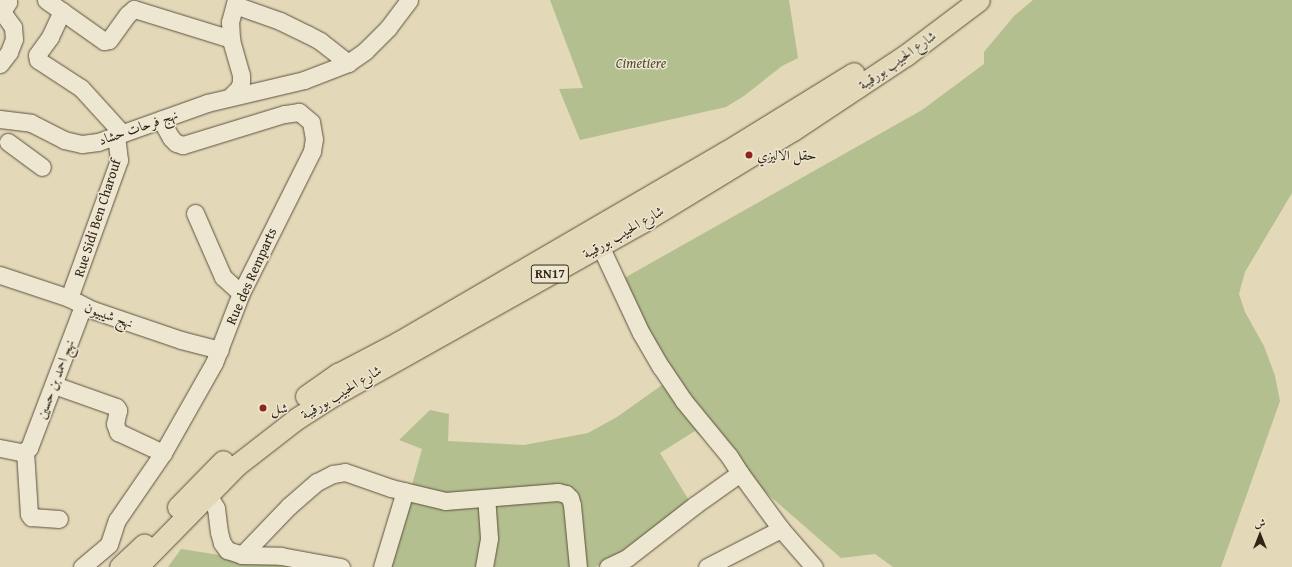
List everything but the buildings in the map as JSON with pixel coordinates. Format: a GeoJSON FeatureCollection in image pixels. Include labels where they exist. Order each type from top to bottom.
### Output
{"type":"FeatureCollection","features":[{"type":"Feature","properties":{"kind":"main road","name":"شارع الحبيب بورقيبة"},"geometry":{"type":"LineString","coordinates":[[120,567],[138,553],[204,489],[237,465],[264,442],[321,403],[596,238],[893,48],[960,0]]}},
{"type":"Feature","properties":{"kind":"main road","name":"شارع الحبيب بورقيبة"},"geometry":{"type":"LineString","coordinates":[[596,238],[793,130],[906,55],[979,0]]}},
{"type":"Feature","properties":{"kind":"main road","name":"شارع الحبيب بورقيبة"},"geometry":{"type":"LineString","coordinates":[[137,567],[204,489]]}},
{"type":"Feature","properties":{"kind":"street"},"geometry":{"type":"LineString","coordinates":[[0,64],[9,52],[14,39],[13,27],[2,12],[8,2],[6,0]]}},
{"type":"Feature","properties":{"kind":"street"},"geometry":{"type":"LineString","coordinates":[[46,0],[104,41],[108,40],[128,14],[134,10],[230,39]]}},
{"type":"Feature","properties":{"kind":"street","name":"نهج فرحات حشاد"},"geometry":{"type":"LineString","coordinates":[[4,119],[30,123],[64,140],[82,144],[98,142],[207,103],[304,80],[348,63],[365,51],[388,28],[409,0]]}},
{"type":"Feature","properties":{"kind":"street"},"geometry":{"type":"LineString","coordinates":[[230,97],[239,88],[241,82],[241,74],[230,39],[230,22],[235,2],[307,34],[348,63]]}},
{"type":"Feature","properties":{"kind":"street"},"geometry":{"type":"LineString","coordinates":[[62,11],[50,36],[37,55],[38,60],[81,88],[119,135]]}},
{"type":"Feature","properties":{"kind":"street","name":"Rue des Remparts"},"geometry":{"type":"LineString","coordinates":[[82,567],[109,544],[117,520],[163,454],[220,350],[241,293],[312,151],[314,139],[311,122],[299,112],[284,114],[183,145],[176,143],[171,138],[161,120]]}},
{"type":"Feature","properties":{"kind":"street"},"geometry":{"type":"LineString","coordinates":[[4,119],[4,147],[42,167]]}},
{"type":"Feature","properties":{"kind":"street","name":"Rue Sidi Ben Charouf"},"geometry":{"type":"LineString","coordinates":[[76,302],[119,160],[119,135]]}},
{"type":"Feature","properties":{"kind":"street"},"geometry":{"type":"LineString","coordinates":[[195,213],[223,277],[241,293]]}},
{"type":"Feature","properties":{"kind":"street"},"geometry":{"type":"LineString","coordinates":[[596,238],[617,286],[661,367],[683,400],[729,456],[781,529],[814,567]]}},
{"type":"Feature","properties":{"kind":"street","name":"نهج شيبيون"},"geometry":{"type":"LineString","coordinates":[[0,275],[181,340],[220,350]]}},
{"type":"Feature","properties":{"kind":"street","name":"نهج احمد بن حسين"},"geometry":{"type":"LineString","coordinates":[[25,451],[29,448],[54,385],[76,302]]}},
{"type":"Feature","properties":{"kind":"street"},"geometry":{"type":"LineString","coordinates":[[54,385],[116,407],[118,410],[115,424],[118,432],[163,454]]}},
{"type":"Feature","properties":{"kind":"street"},"geometry":{"type":"LineString","coordinates":[[0,448],[20,452],[25,451],[29,514],[31,517],[59,519]]}},
{"type":"Feature","properties":{"kind":"street"},"geometry":{"type":"LineString","coordinates":[[242,555],[289,506],[317,482],[333,474],[345,472],[405,492],[445,501],[486,499],[558,492],[566,494],[570,498],[572,505],[578,567]]}},
{"type":"Feature","properties":{"kind":"street"},"geometry":{"type":"LineString","coordinates":[[608,567],[627,558],[695,505],[740,473]]}},
{"type":"Feature","properties":{"kind":"street"},"geometry":{"type":"LineString","coordinates":[[204,489],[216,508],[222,544],[227,550],[242,555],[281,556],[341,567]]}},
{"type":"Feature","properties":{"kind":"street"},"geometry":{"type":"LineString","coordinates":[[382,567],[405,492]]}},
{"type":"Feature","properties":{"kind":"street"},"geometry":{"type":"LineString","coordinates":[[484,567],[489,538],[486,499]]}},
{"type":"Feature","properties":{"kind":"street"},"geometry":{"type":"LineString","coordinates":[[707,567],[781,529]]}},
{"type":"Feature","properties":{"kind":"green space","name":"Cimetiere"},"geometry":{"type":"Polygon","coordinates":[[[550,0],[789,0],[798,58],[782,66],[744,96],[726,107],[580,140],[559,89],[583,88],[550,0]]]}},
{"type":"Feature","properties":{"kind":"green space"},"geometry":{"type":"Polygon","coordinates":[[[1033,0],[1292,0],[1292,193],[1245,272],[1239,294],[1245,312],[1264,346],[1275,376],[1280,401],[1221,567],[893,567],[875,554],[841,558],[695,431],[660,453],[690,502],[624,555],[595,567],[389,567],[422,449],[399,440],[430,410],[449,414],[448,441],[524,445],[588,433],[617,417],[669,380],[619,281],[922,110],[984,64],[984,52],[1014,16],[1033,0]]]}},
{"type":"Feature","properties":{"kind":"green space"},"geometry":{"type":"Polygon","coordinates":[[[181,549],[252,560],[310,567],[168,567],[181,549]]]}},
{"type":"Feature","properties":{"kind":"place","name":"حقل الاليزي"},"geometry":{"type":"Point","coordinates":[749,155]}},
{"type":"Feature","properties":{"kind":"place","name":"شل"},"geometry":{"type":"Point","coordinates":[263,408]}}]}
